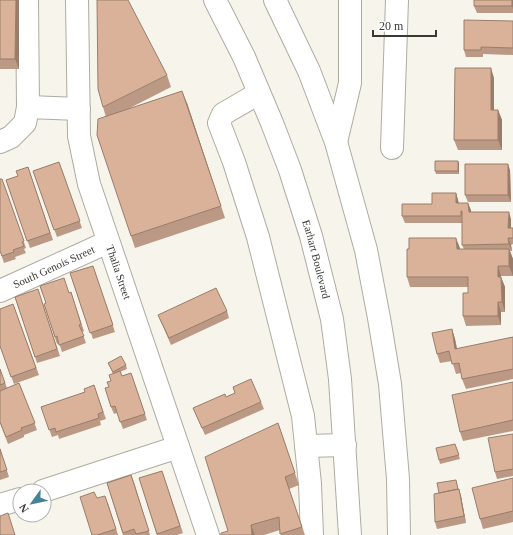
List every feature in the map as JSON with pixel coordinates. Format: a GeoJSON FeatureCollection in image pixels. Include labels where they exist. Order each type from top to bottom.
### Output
{"type":"FeatureCollection","features":[{"type":"Feature","properties":{"kind":"main road"},"geometry":{"type":"LineString","coordinates":[[0,142],[11,137],[25,123],[28,107],[27,0]]}},
{"type":"Feature","properties":{"kind":"main road","name":"Thalia Street"},"geometry":{"type":"LineString","coordinates":[[77,0],[79,136],[89,184],[208,535]]}},
{"type":"Feature","properties":{"kind":"main road","name":"Earhart Boulevard"},"geometry":{"type":"LineString","coordinates":[[215,0],[244,57],[290,170],[311,236],[332,319],[340,379],[350,535]]}},
{"type":"Feature","properties":{"kind":"main road"},"geometry":{"type":"LineString","coordinates":[[275,0],[309,71],[336,142],[366,250],[390,384],[398,479],[399,535]]}},
{"type":"Feature","properties":{"kind":"main road"},"geometry":{"type":"LineString","coordinates":[[336,142],[350,83],[350,0]]}},
{"type":"Feature","properties":{"kind":"main road"},"geometry":{"type":"LineString","coordinates":[[392,148],[397,0]]}},
{"type":"Feature","properties":{"kind":"main road"},"geometry":{"type":"LineString","coordinates":[[259,93],[223,114],[219,123],[234,162],[258,237],[303,416],[310,484],[312,535]]}},
{"type":"Feature","properties":{"kind":"main road"},"geometry":{"type":"LineString","coordinates":[[28,107],[78,109]]}},
{"type":"Feature","properties":{"kind":"main road","name":"South Genois Street"},"geometry":{"type":"LineString","coordinates":[[0,291],[108,242]]}},
{"type":"Feature","properties":{"kind":"main road"},"geometry":{"type":"LineString","coordinates":[[306,446],[345,445]]}},
{"type":"Feature","properties":{"kind":"main road"},"geometry":{"type":"LineString","coordinates":[[52,488],[178,447]]}},
{"type":"Feature","properties":{"kind":"main road"},"geometry":{"type":"LineString","coordinates":[[0,505],[12,501]]}},
{"type":"Feature","properties":{"kind":"building"},"geometry":{"type":"Polygon","coordinates":[[[0,0],[16,0],[15,59],[0,59],[0,0]]]}},
{"type":"Feature","properties":{"kind":"building"},"geometry":{"type":"Polygon","coordinates":[[[97,0],[128,0],[167,75],[103,107],[98,89],[97,0]]]}},
{"type":"Feature","properties":{"kind":"building"},"geometry":{"type":"Polygon","coordinates":[[[474,0],[512,0],[512,6],[474,6],[474,0]]]}},
{"type":"Feature","properties":{"kind":"building"},"geometry":{"type":"Polygon","coordinates":[[[464,20],[513,21],[513,48],[481,47],[481,50],[464,50],[464,20]]]}},
{"type":"Feature","properties":{"kind":"building"},"geometry":{"type":"Polygon","coordinates":[[[455,68],[491,68],[491,110],[498,110],[498,140],[454,140],[455,68]]]}},
{"type":"Feature","properties":{"kind":"building"},"geometry":{"type":"Polygon","coordinates":[[[182,91],[221,206],[131,236],[97,135],[98,119],[182,91]]]}},
{"type":"Feature","properties":{"kind":"building"},"geometry":{"type":"Polygon","coordinates":[[[435,161],[458,161],[458,171],[435,171],[435,161]]]}},
{"type":"Feature","properties":{"kind":"building"},"geometry":{"type":"Polygon","coordinates":[[[59,162],[80,221],[54,230],[33,171],[59,162]]]}},
{"type":"Feature","properties":{"kind":"building"},"geometry":{"type":"Polygon","coordinates":[[[465,164],[508,164],[508,195],[465,195],[465,164]]]}},
{"type":"Feature","properties":{"kind":"building"},"geometry":{"type":"Polygon","coordinates":[[[28,167],[50,233],[27,241],[6,180],[18,176],[16,171],[28,167]]]}},
{"type":"Feature","properties":{"kind":"building"},"geometry":{"type":"Polygon","coordinates":[[[0,179],[2,179],[24,241],[22,242],[24,246],[13,250],[14,252],[2,256],[0,251],[0,179]]]}},
{"type":"Feature","properties":{"kind":"building"},"geometry":{"type":"Polygon","coordinates":[[[432,193],[456,193],[456,203],[468,203],[469,212],[509,212],[508,228],[513,228],[513,238],[508,238],[509,244],[462,245],[462,211],[461,216],[402,216],[402,204],[432,204],[432,193]]]}},
{"type":"Feature","properties":{"kind":"building"},"geometry":{"type":"Polygon","coordinates":[[[409,238],[456,238],[457,249],[509,249],[509,266],[498,266],[498,277],[501,277],[502,302],[498,302],[498,316],[463,316],[463,293],[468,293],[468,277],[407,277],[407,249],[409,249],[409,238]]]}},
{"type":"Feature","properties":{"kind":"building"},"geometry":{"type":"Polygon","coordinates":[[[93,266],[113,325],[90,333],[70,273],[93,266]]]}},
{"type":"Feature","properties":{"kind":"building"},"geometry":{"type":"Polygon","coordinates":[[[64,278],[69,293],[71,292],[81,324],[79,325],[84,336],[59,345],[57,336],[55,337],[44,304],[46,303],[40,286],[64,278]]]}},
{"type":"Feature","properties":{"kind":"building"},"geometry":{"type":"Polygon","coordinates":[[[216,288],[227,311],[169,338],[158,315],[216,288]]]}},
{"type":"Feature","properties":{"kind":"building"},"geometry":{"type":"Polygon","coordinates":[[[38,289],[57,349],[35,357],[15,297],[38,289]]]}},
{"type":"Feature","properties":{"kind":"building"},"geometry":{"type":"Polygon","coordinates":[[[13,304],[36,368],[11,377],[0,346],[0,309],[13,304]]]}},
{"type":"Feature","properties":{"kind":"building"},"geometry":{"type":"Polygon","coordinates":[[[452,329],[455,349],[513,337],[513,369],[462,379],[459,363],[452,364],[449,351],[437,354],[432,333],[452,329]]]}},
{"type":"Feature","properties":{"kind":"building"},"geometry":{"type":"Polygon","coordinates":[[[121,356],[126,365],[113,372],[108,363],[121,356]]]}},
{"type":"Feature","properties":{"kind":"building"},"geometry":{"type":"Polygon","coordinates":[[[0,369],[5,383],[0,385],[0,369]]]}},
{"type":"Feature","properties":{"kind":"building"},"geometry":{"type":"Polygon","coordinates":[[[120,371],[122,376],[131,373],[145,414],[120,422],[115,406],[111,407],[105,388],[109,387],[107,382],[111,381],[109,375],[120,371]]]}},
{"type":"Feature","properties":{"kind":"building"},"geometry":{"type":"Polygon","coordinates":[[[251,379],[261,402],[202,428],[193,408],[225,394],[226,397],[235,393],[233,387],[251,379]]]}},
{"type":"Feature","properties":{"kind":"building"},"geometry":{"type":"Polygon","coordinates":[[[513,382],[513,420],[460,432],[452,395],[513,382]]]}},
{"type":"Feature","properties":{"kind":"building"},"geometry":{"type":"Polygon","coordinates":[[[19,383],[35,423],[21,428],[22,430],[6,437],[0,422],[0,391],[19,383]]]}},
{"type":"Feature","properties":{"kind":"building"},"geometry":{"type":"Polygon","coordinates":[[[94,385],[103,412],[98,414],[99,418],[56,432],[55,428],[49,430],[41,407],[85,392],[84,389],[94,385]]]}},
{"type":"Feature","properties":{"kind":"building"},"geometry":{"type":"Polygon","coordinates":[[[278,423],[295,473],[285,477],[302,527],[280,534],[279,517],[251,525],[252,535],[221,535],[221,533],[228,531],[205,457],[278,423]]]}},
{"type":"Feature","properties":{"kind":"building"},"geometry":{"type":"Polygon","coordinates":[[[513,434],[513,469],[495,472],[488,438],[513,434]]]}},
{"type":"Feature","properties":{"kind":"building"},"geometry":{"type":"Polygon","coordinates":[[[455,444],[459,455],[439,460],[436,448],[455,444]]]}},
{"type":"Feature","properties":{"kind":"building"},"geometry":{"type":"Polygon","coordinates":[[[0,449],[7,470],[0,472],[0,449]]]}},
{"type":"Feature","properties":{"kind":"building"},"geometry":{"type":"Polygon","coordinates":[[[162,471],[180,526],[157,534],[139,478],[162,471]]]}},
{"type":"Feature","properties":{"kind":"building"},"geometry":{"type":"Polygon","coordinates":[[[131,475],[149,531],[136,534],[134,529],[123,533],[107,483],[131,475]]]}},
{"type":"Feature","properties":{"kind":"building"},"geometry":{"type":"Polygon","coordinates":[[[513,478],[513,511],[480,519],[472,488],[513,478]]]}},
{"type":"Feature","properties":{"kind":"building"},"geometry":{"type":"Polygon","coordinates":[[[456,480],[458,489],[439,493],[437,483],[456,480]]]}},
{"type":"Feature","properties":{"kind":"building"},"geometry":{"type":"Polygon","coordinates":[[[459,489],[464,516],[435,522],[434,494],[459,489]]]}},
{"type":"Feature","properties":{"kind":"building"},"geometry":{"type":"Polygon","coordinates":[[[94,492],[97,498],[105,496],[116,529],[97,535],[92,535],[80,497],[94,492]]]}},
{"type":"Feature","properties":{"kind":"building"},"geometry":{"type":"Polygon","coordinates":[[[8,513],[15,535],[0,535],[0,516],[8,513]]]}}]}
